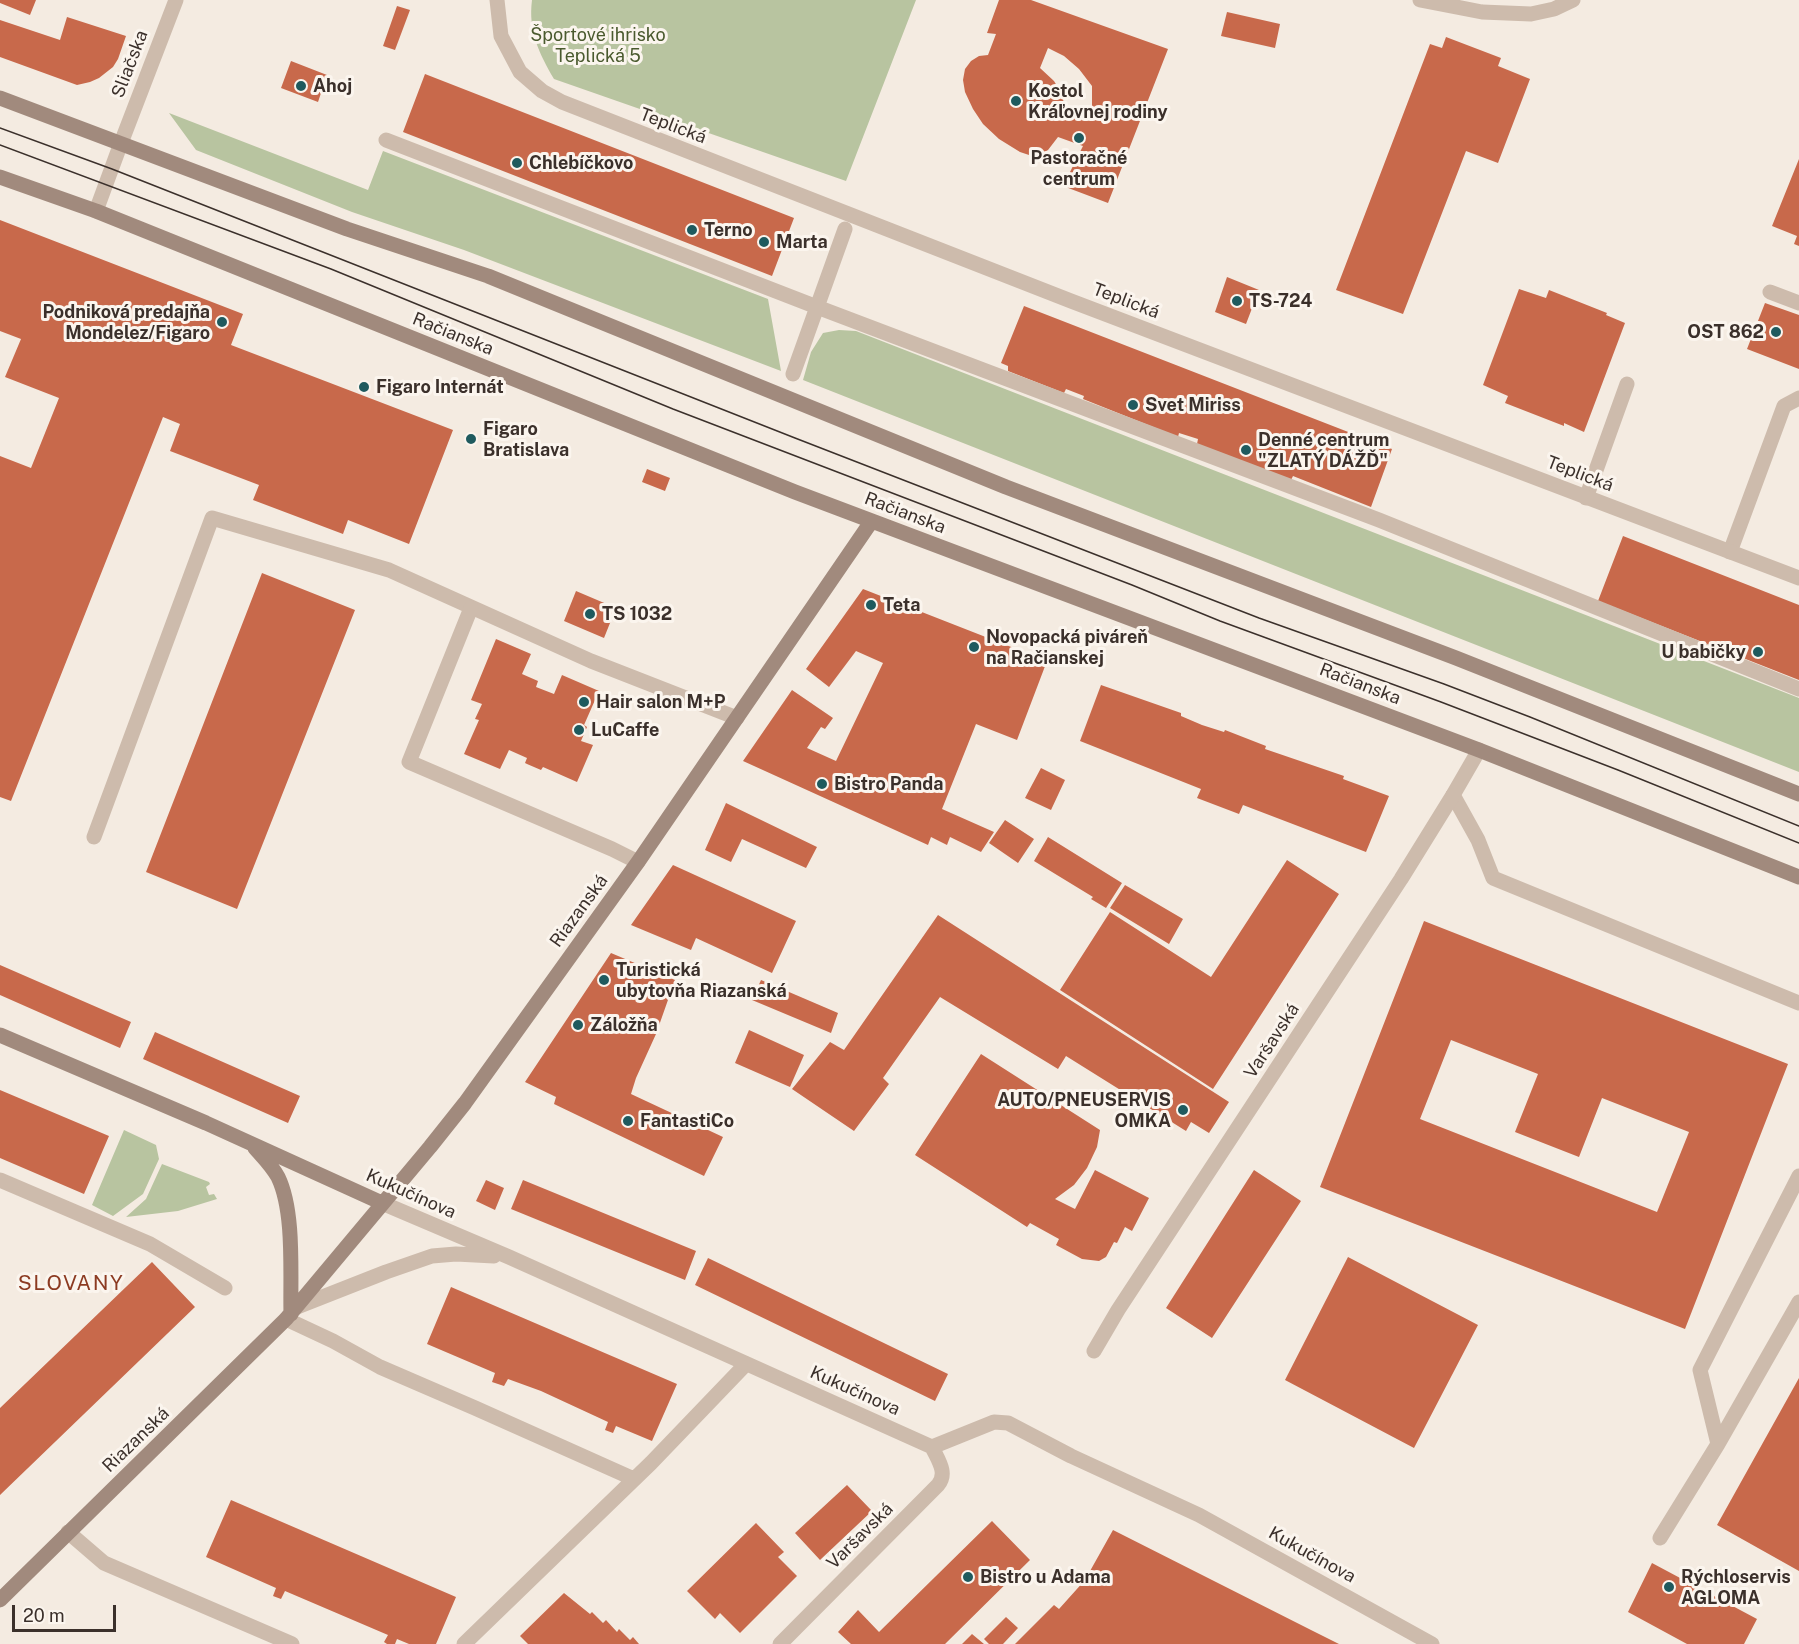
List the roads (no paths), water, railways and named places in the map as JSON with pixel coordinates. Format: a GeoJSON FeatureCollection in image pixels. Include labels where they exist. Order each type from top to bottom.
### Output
{"type":"FeatureCollection","features":[{"type":"Feature","properties":{"kind":"main road"},"geometry":{"type":"LineString","coordinates":[[0,98],[347,228],[488,276],[1006,486],[1456,658],[1799,794]]}},
{"type":"Feature","properties":{"kind":"main road","name":"Račianska"},"geometry":{"type":"LineString","coordinates":[[0,177],[96,211],[871,522],[1479,750],[1799,877]]}},
{"type":"Feature","properties":{"kind":"main road","name":"Riazanská"},"geometry":{"type":"LineString","coordinates":[[0,1600],[291,1313],[465,1103],[638,862],[871,522]]}},
{"type":"Feature","properties":{"kind":"main road","name":"Kukučínova"},"geometry":{"type":"LineString","coordinates":[[0,1035],[251,1143],[382,1203]]}},
{"type":"Feature","properties":{"kind":"main road","name":"Kukučínova"},"geometry":{"type":"LineString","coordinates":[[251,1143],[277,1176],[286,1205],[291,1313]]}},
{"type":"Feature","properties":{"kind":"street","name":"Sliačska"},"geometry":{"type":"LineString","coordinates":[[96,211],[176,0]]}},
{"type":"Feature","properties":{"kind":"street","name":"Teplická"},"geometry":{"type":"LineString","coordinates":[[497,0],[501,36],[520,72],[542,92],[562,102],[850,216],[1799,578]]}},
{"type":"Feature","properties":{"kind":"street"},"geometry":{"type":"LineString","coordinates":[[1420,0],[1482,12],[1531,14],[1554,9],[1573,0]]}},
{"type":"Feature","properties":{"kind":"street"},"geometry":{"type":"LineString","coordinates":[[386,140],[817,307],[1379,520],[1799,689]]}},
{"type":"Feature","properties":{"kind":"street"},"geometry":{"type":"LineString","coordinates":[[793,374],[845,229]]}},
{"type":"Feature","properties":{"kind":"street"},"geometry":{"type":"LineString","coordinates":[[1770,292],[1799,303]]}},
{"type":"Feature","properties":{"kind":"street"},"geometry":{"type":"LineString","coordinates":[[1586,498],[1627,384]]}},
{"type":"Feature","properties":{"kind":"street"},"geometry":{"type":"LineString","coordinates":[[1730,552],[1784,406],[1799,398]]}},
{"type":"Feature","properties":{"kind":"street"},"geometry":{"type":"LineString","coordinates":[[94,837],[212,518],[388,570],[591,661],[737,718]]}},
{"type":"Feature","properties":{"kind":"street"},"geometry":{"type":"LineString","coordinates":[[471,608],[409,762],[638,862]]}},
{"type":"Feature","properties":{"kind":"street","name":"Varšavská"},"geometry":{"type":"LineString","coordinates":[[1094,1350],[1394,889],[1479,750]]}},
{"type":"Feature","properties":{"kind":"street"},"geometry":{"type":"LineString","coordinates":[[1453,795],[1478,840],[1493,878],[1799,1003]]}},
{"type":"Feature","properties":{"kind":"street"},"geometry":{"type":"LineString","coordinates":[[1718,1444],[1700,1370],[1799,1176]]}},
{"type":"Feature","properties":{"kind":"street"},"geometry":{"type":"LineString","coordinates":[[0,1180],[150,1244],[225,1288]]}},
{"type":"Feature","properties":{"kind":"street","name":"Kukučínova"},"geometry":{"type":"LineString","coordinates":[[382,1203],[932,1447],[994,1422],[1008,1423],[1071,1456],[1199,1515],[1432,1644]]}},
{"type":"Feature","properties":{"kind":"street","name":"Riazanská"},"geometry":{"type":"LineString","coordinates":[[291,1313],[386,1272],[432,1257],[456,1254],[508,1257]]}},
{"type":"Feature","properties":{"kind":"street"},"geometry":{"type":"LineString","coordinates":[[1660,1538],[1718,1444],[1799,1302]]}},
{"type":"Feature","properties":{"kind":"street"},"geometry":{"type":"LineString","coordinates":[[291,1313],[333,1341],[380,1367],[634,1479]]}},
{"type":"Feature","properties":{"kind":"street"},"geometry":{"type":"LineString","coordinates":[[464,1644],[634,1479],[746,1364]]}},
{"type":"Feature","properties":{"kind":"street","name":"Varšavská"},"geometry":{"type":"LineString","coordinates":[[780,1644],[938,1485],[943,1476],[942,1469],[932,1447]]}},
{"type":"Feature","properties":{"kind":"street"},"geometry":{"type":"LineString","coordinates":[[68,1532],[104,1563],[292,1644]]}},
{"type":"Feature","properties":{"kind":"tram line"},"geometry":{"type":"LineString","coordinates":[[0,128],[112,169],[1259,618],[1530,717],[1799,826]]}},
{"type":"Feature","properties":{"kind":"tram line"},"geometry":{"type":"LineString","coordinates":[[0,145],[331,269],[673,409],[1220,621],[1618,770],[1799,843]]}},
{"type":"Feature","properties":{"kind":"place","name":"Ahoj"},"geometry":{"type":"Point","coordinates":[301,86]}},
{"type":"Feature","properties":{"kind":"place","name":"Kostol Kráľovnej rodiny"},"geometry":{"type":"Point","coordinates":[1016,101]}},
{"type":"Feature","properties":{"kind":"place","name":"Pastoračné centrum"},"geometry":{"type":"Point","coordinates":[1079,138]}},
{"type":"Feature","properties":{"kind":"place","name":"Chlebíčkovo"},"geometry":{"type":"Point","coordinates":[517,163]}},
{"type":"Feature","properties":{"kind":"place","name":"Terno"},"geometry":{"type":"Point","coordinates":[692,230]}},
{"type":"Feature","properties":{"kind":"place","name":"Marta"},"geometry":{"type":"Point","coordinates":[764,242]}},
{"type":"Feature","properties":{"kind":"place","name":"TS-724"},"geometry":{"type":"Point","coordinates":[1237,301]}},
{"type":"Feature","properties":{"kind":"place","name":"Podniková predajňa Mondelez/Figaro"},"geometry":{"type":"Point","coordinates":[222,322]}},
{"type":"Feature","properties":{"kind":"place","name":"OST 862"},"geometry":{"type":"Point","coordinates":[1776,332]}},
{"type":"Feature","properties":{"kind":"place","name":"Figaro Internát"},"geometry":{"type":"Point","coordinates":[364,387]}},
{"type":"Feature","properties":{"kind":"place","name":"Svet Miriss"},"geometry":{"type":"Point","coordinates":[1133,405]}},
{"type":"Feature","properties":{"kind":"place","name":"Figaro Bratislava"},"geometry":{"type":"Point","coordinates":[471,439]}},
{"type":"Feature","properties":{"kind":"place","name":"Denné centrum \"ZLATÝ DÁŽĎ\""},"geometry":{"type":"Point","coordinates":[1246,450]}},
{"type":"Feature","properties":{"kind":"place","name":"Teta"},"geometry":{"type":"Point","coordinates":[871,605]}},
{"type":"Feature","properties":{"kind":"place","name":"TS 1032"},"geometry":{"type":"Point","coordinates":[590,614]}},
{"type":"Feature","properties":{"kind":"place","name":"Novopacká piváreň na Račianskej"},"geometry":{"type":"Point","coordinates":[974,647]}},
{"type":"Feature","properties":{"kind":"place","name":"U babičky"},"geometry":{"type":"Point","coordinates":[1758,652]}},
{"type":"Feature","properties":{"kind":"place","name":"Hair salon M+P"},"geometry":{"type":"Point","coordinates":[584,702]}},
{"type":"Feature","properties":{"kind":"place","name":"LuCaffe"},"geometry":{"type":"Point","coordinates":[579,730]}},
{"type":"Feature","properties":{"kind":"place","name":"Bistro Panda"},"geometry":{"type":"Point","coordinates":[822,784]}},
{"type":"Feature","properties":{"kind":"place","name":"Turistická ubytovňa Riazanská"},"geometry":{"type":"Point","coordinates":[604,980]}},
{"type":"Feature","properties":{"kind":"place","name":"Záložňa"},"geometry":{"type":"Point","coordinates":[578,1025]}},
{"type":"Feature","properties":{"kind":"place","name":"AUTO/PNEUSERVIS OMKA"},"geometry":{"type":"Point","coordinates":[1183,1110]}},
{"type":"Feature","properties":{"kind":"place","name":"FantastiCo"},"geometry":{"type":"Point","coordinates":[628,1121]}},
{"type":"Feature","properties":{"kind":"place","name":"Bistro u Adama"},"geometry":{"type":"Point","coordinates":[968,1577]}},
{"type":"Feature","properties":{"kind":"place","name":"Rýchloservis AGLOMA"},"geometry":{"type":"Point","coordinates":[1669,1587]}},
{"type":"Feature","properties":{"kind":"district","name":"SLOVANY"},"geometry":{"type":"Point","coordinates":[71,1284]}},
{"type":"Feature","properties":{"kind":"park label","name":"Športové ihrisko Teplická 5"},"geometry":{"type":"Point","coordinates":[598,45]}}]}
